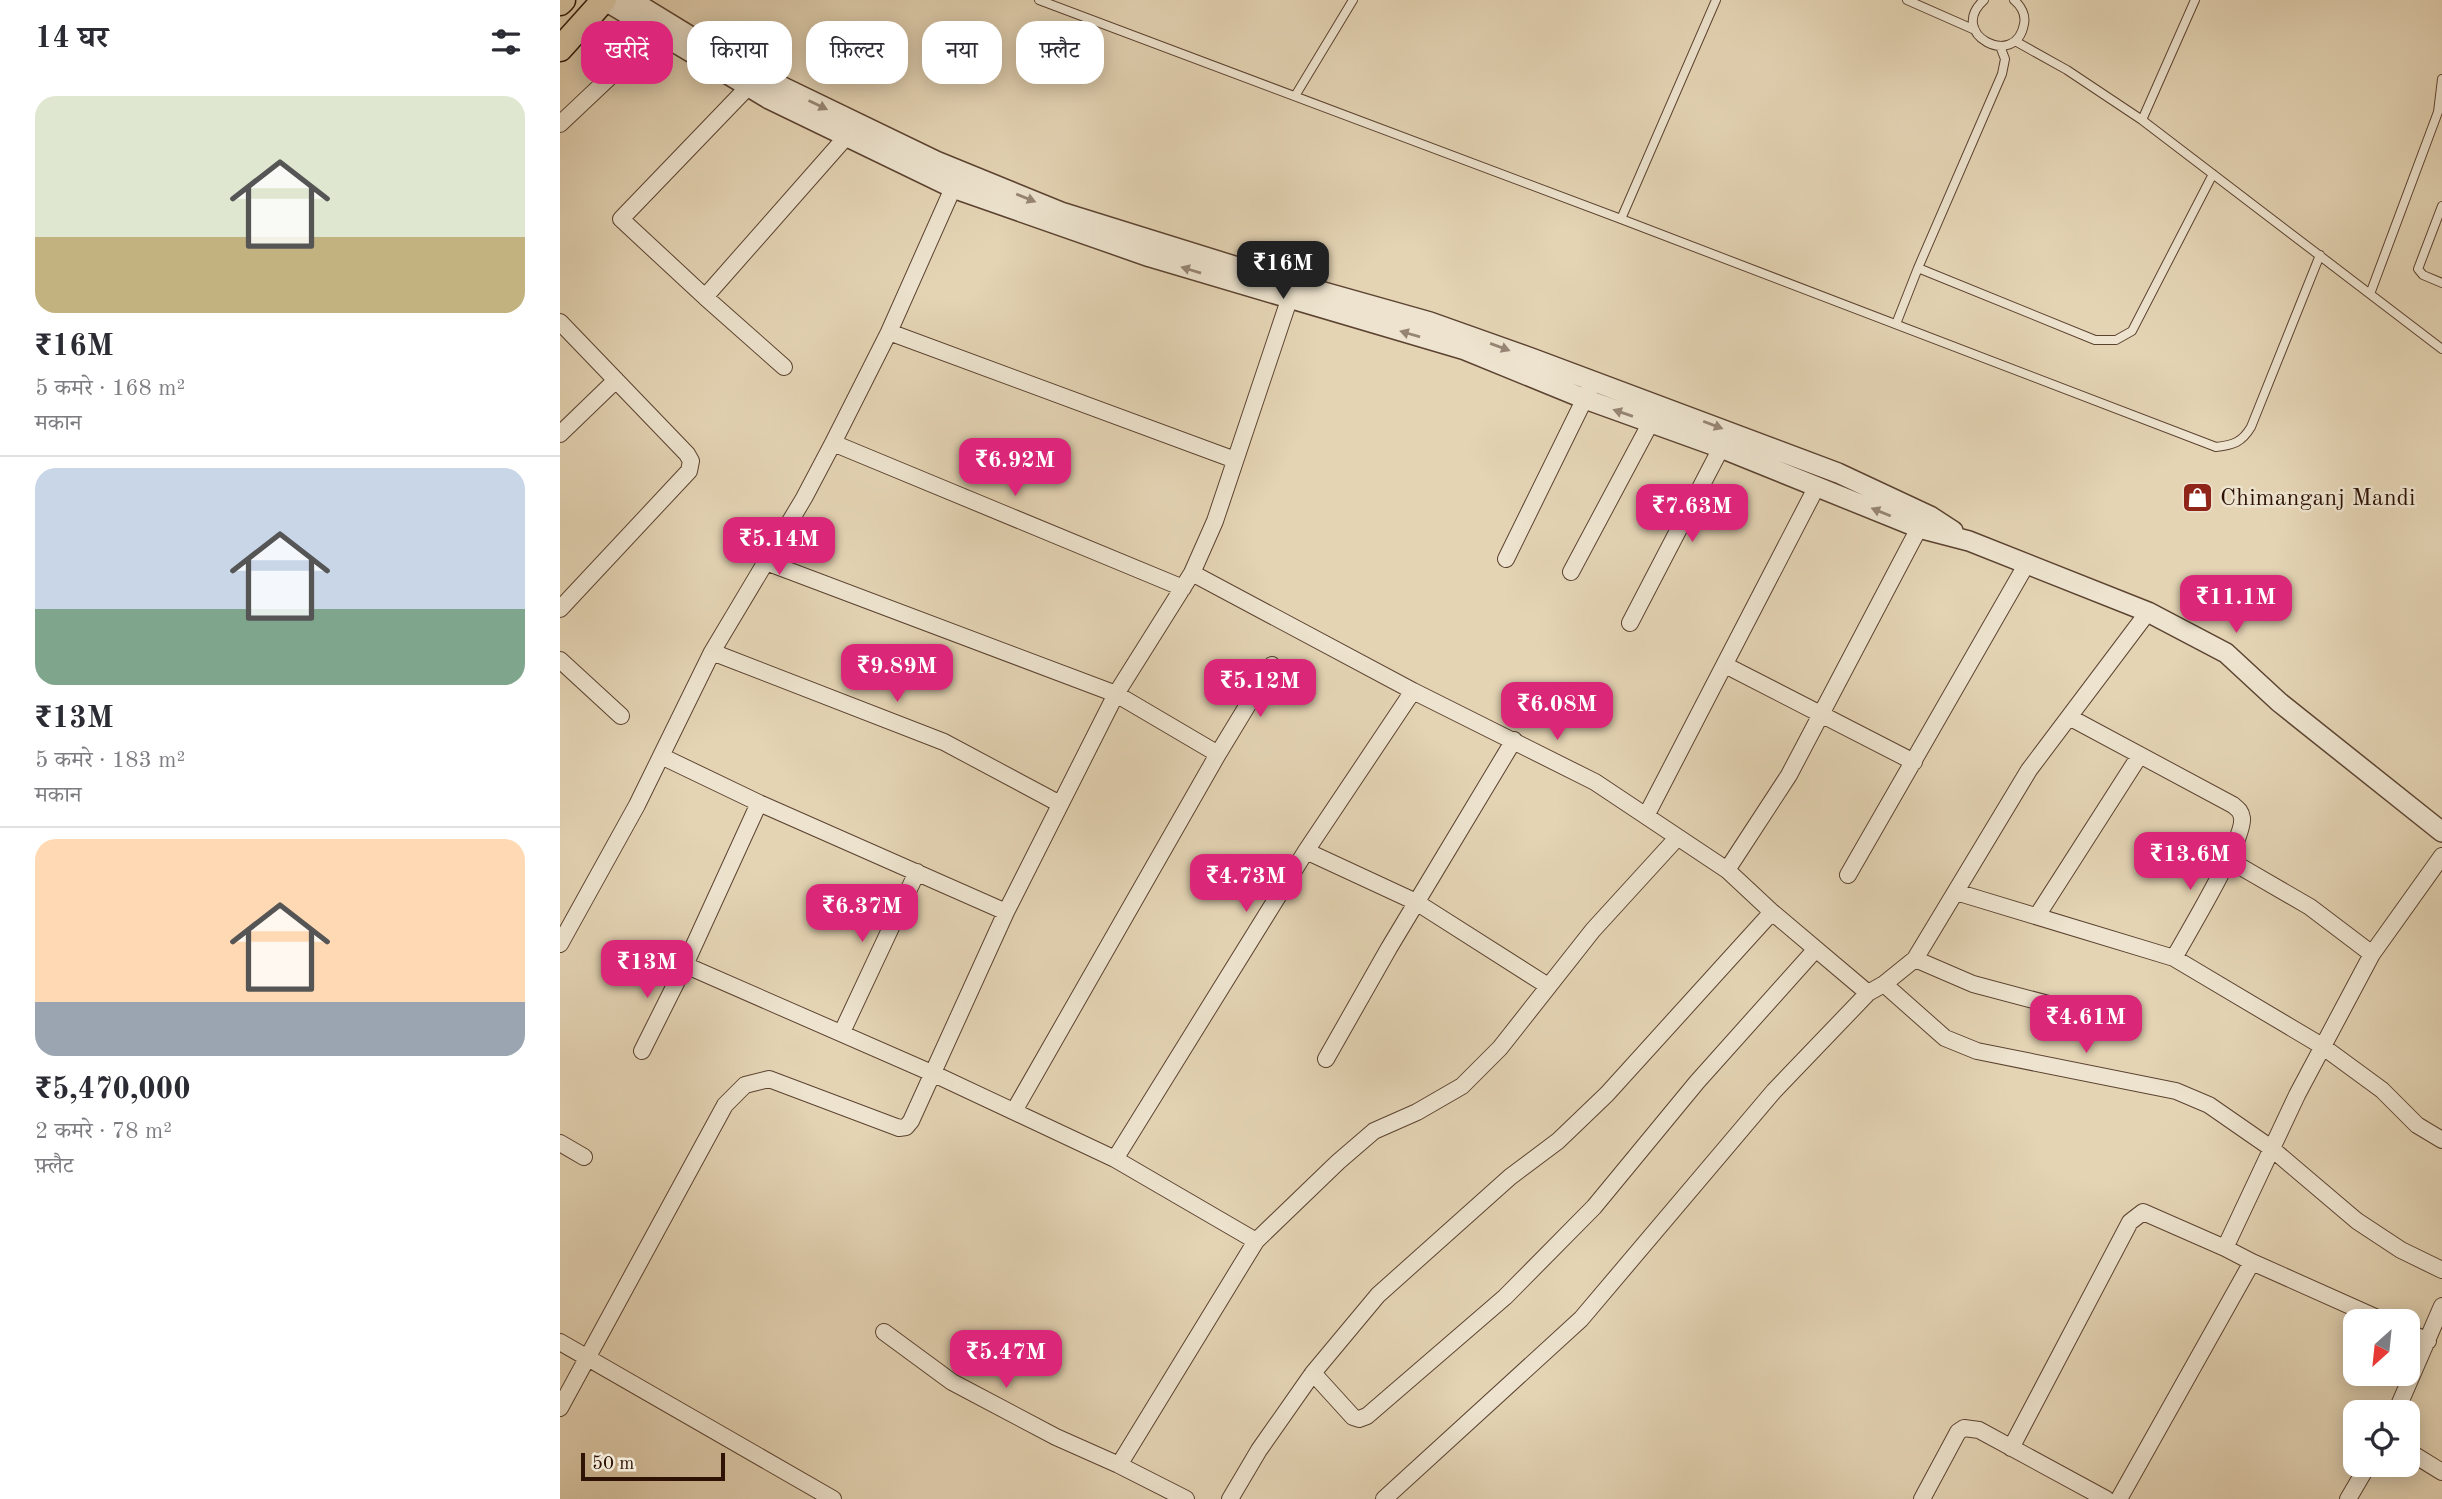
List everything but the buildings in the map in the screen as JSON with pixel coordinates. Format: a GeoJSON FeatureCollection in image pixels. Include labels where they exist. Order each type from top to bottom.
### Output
{"type":"FeatureCollection","features":[{"type":"Feature","properties":{"kind":"main road"},"geometry":{"type":"LineString","coordinates":[[560,49],[604,0]]}},
{"type":"Feature","properties":{"kind":"street"},"geometry":{"type":"LineString","coordinates":[[604,0],[650,21]]}},
{"type":"Feature","properties":{"kind":"street"},"geometry":{"type":"LineString","coordinates":[[631,0],[656,21]]}},
{"type":"Feature","properties":{"kind":"street"},"geometry":{"type":"LineString","coordinates":[[673,32],[936,161],[1061,212],[1465,351],[1838,473],[1930,516],[1969,541]]}},
{"type":"Feature","properties":{"kind":"street"},"geometry":{"type":"LineString","coordinates":[[673,34],[748,87],[953,188],[1150,257],[1292,291]]}},
{"type":"Feature","properties":{"kind":"street"},"geometry":{"type":"LineString","coordinates":[[560,124],[602,84]]}},
{"type":"Feature","properties":{"kind":"street"},"geometry":{"type":"LineString","coordinates":[[748,87],[621,219],[784,367]]}},
{"type":"Feature","properties":{"kind":"street"},"geometry":{"type":"LineString","coordinates":[[705,297],[846,137]]}},
{"type":"Feature","properties":{"kind":"street"},"geometry":{"type":"LineString","coordinates":[[560,944],[637,805],[712,652],[804,498],[833,443],[889,332],[953,188]]}},
{"type":"Feature","properties":{"kind":"street"},"geometry":{"type":"LineString","coordinates":[[560,1408],[725,1105],[745,1085],[769,1079],[899,1128],[906,1127],[911,1121],[1006,912],[1116,694],[1192,573],[1215,521],[1292,291]]}},
{"type":"Feature","properties":{"kind":"street"},"geometry":{"type":"LineString","coordinates":[[560,322],[691,461],[689,471],[560,609]]}},
{"type":"Feature","properties":{"kind":"street"},"geometry":{"type":"LineString","coordinates":[[889,332],[1235,460]]}},
{"type":"Feature","properties":{"kind":"street"},"geometry":{"type":"LineString","coordinates":[[560,434],[616,380]]}},
{"type":"Feature","properties":{"kind":"street"},"geometry":{"type":"LineString","coordinates":[[1589,390],[1651,422],[1919,528],[1969,541],[2148,612],[2226,653],[2279,702],[2442,832]]}},
{"type":"Feature","properties":{"kind":"street"},"geometry":{"type":"LineString","coordinates":[[1506,558],[1589,390]]}},
{"type":"Feature","properties":{"kind":"street"},"geometry":{"type":"LineString","coordinates":[[1571,572],[1651,422]]}},
{"type":"Feature","properties":{"kind":"street"},"geometry":{"type":"LineString","coordinates":[[833,443],[1183,588]]}},
{"type":"Feature","properties":{"kind":"street"},"geometry":{"type":"LineString","coordinates":[[1630,623],[1721,448]]}},
{"type":"Feature","properties":{"kind":"street"},"geometry":{"type":"LineString","coordinates":[[1646,816],[1817,486]]}},
{"type":"Feature","properties":{"kind":"street"},"geometry":{"type":"LineString","coordinates":[[1727,870],[1789,775],[1919,528]]}},
{"type":"Feature","properties":{"kind":"street"},"geometry":{"type":"LineString","coordinates":[[766,562],[1116,694],[1218,754]]}},
{"type":"Feature","properties":{"kind":"street"},"geometry":{"type":"LineString","coordinates":[[1848,875],[2026,565]]}},
{"type":"Feature","properties":{"kind":"street"},"geometry":{"type":"LineString","coordinates":[[1192,573],[1413,691],[1595,782],[1727,870],[1868,993]]}},
{"type":"Feature","properties":{"kind":"street"},"geometry":{"type":"LineString","coordinates":[[1384,1499],[1581,1319],[1773,1091],[1868,993],[1915,959],[2029,770],[2148,612]]}},
{"type":"Feature","properties":{"kind":"street"},"geometry":{"type":"LineString","coordinates":[[712,652],[944,742],[1060,804]]}},
{"type":"Feature","properties":{"kind":"street"},"geometry":{"type":"LineString","coordinates":[[560,660],[621,716]]}},
{"type":"Feature","properties":{"kind":"street"},"geometry":{"type":"LineString","coordinates":[[1014,1111],[1218,754],[1272,665]]}},
{"type":"Feature","properties":{"kind":"street"},"geometry":{"type":"LineString","coordinates":[[1725,665],[1914,762]]}},
{"type":"Feature","properties":{"kind":"street"},"geometry":{"type":"LineString","coordinates":[[1115,1160],[1306,851],[1413,691]]}},
{"type":"Feature","properties":{"kind":"street"},"geometry":{"type":"LineString","coordinates":[[2069,717],[2234,805],[2240,811],[2243,820],[2229,860],[2174,958]]}},
{"type":"Feature","properties":{"kind":"street"},"geometry":{"type":"LineString","coordinates":[[1326,1059],[1416,902],[1514,740]]}},
{"type":"Feature","properties":{"kind":"street"},"geometry":{"type":"LineString","coordinates":[[2037,916],[2140,755]]}},
{"type":"Feature","properties":{"kind":"street"},"geometry":{"type":"LineString","coordinates":[[661,756],[759,803],[1006,912]]}},
{"type":"Feature","properties":{"kind":"street"},"geometry":{"type":"LineString","coordinates":[[642,1051],[685,965],[759,803]]}},
{"type":"Feature","properties":{"kind":"street"},"geometry":{"type":"LineString","coordinates":[[1119,1465],[1256,1241],[1374,1131],[1417,1112],[1462,1086],[1500,1048],[1592,930],[1677,838]]}},
{"type":"Feature","properties":{"kind":"street"},"geometry":{"type":"LineString","coordinates":[[1306,851],[1416,902],[1548,986]]}},
{"type":"Feature","properties":{"kind":"street"},"geometry":{"type":"LineString","coordinates":[[2225,1248],[2270,1148],[2372,954],[2442,856]]}},
{"type":"Feature","properties":{"kind":"street"},"geometry":{"type":"LineString","coordinates":[[2229,860],[2256,873],[2310,907],[2372,954]]}},
{"type":"Feature","properties":{"kind":"street"},"geometry":{"type":"LineString","coordinates":[[842,1032],[916,872]]}},
{"type":"Feature","properties":{"kind":"street"},"geometry":{"type":"LineString","coordinates":[[1956,892],[2174,958],[2322,1046],[2382,1090],[2417,1125],[2442,1140]]}},
{"type":"Feature","properties":{"kind":"street"},"geometry":{"type":"LineString","coordinates":[[1230,1499],[1259,1450],[1314,1373],[1378,1295],[1510,1177],[1558,1141],[1607,1094],[1772,912]]}},
{"type":"Feature","properties":{"kind":"street"},"geometry":{"type":"LineString","coordinates":[[1314,1373],[1353,1417],[1359,1419],[1367,1416],[1505,1297],[1594,1207],[1697,1082],[1816,949]]}},
{"type":"Feature","properties":{"kind":"street"},"geometry":{"type":"LineString","coordinates":[[1915,959],[1973,984],[2116,1022]]}},
{"type":"Feature","properties":{"kind":"street"},"geometry":{"type":"LineString","coordinates":[[685,965],[842,1032],[1014,1111],[1115,1160],[1256,1241]]}},
{"type":"Feature","properties":{"kind":"street"},"geometry":{"type":"LineString","coordinates":[[1884,984],[1945,1038],[1977,1051],[2176,1091],[2208,1105],[2270,1148],[2357,1221],[2401,1251],[2442,1270]]}},
{"type":"Feature","properties":{"kind":"street"},"geometry":{"type":"LineString","coordinates":[[560,1143],[584,1157]]}},
{"type":"Feature","properties":{"kind":"street"},"geometry":{"type":"LineString","coordinates":[[2011,1448],[2130,1222],[2143,1212],[2357,1309]]}},
{"type":"Feature","properties":{"kind":"street"},"geometry":{"type":"LineString","coordinates":[[2119,1499],[2252,1262]]}},
{"type":"Feature","properties":{"kind":"street"},"geometry":{"type":"LineString","coordinates":[[2401,1400],[2442,1306]]}},
{"type":"Feature","properties":{"kind":"street"},"geometry":{"type":"LineString","coordinates":[[884,1332],[952,1382],[1055,1437],[1186,1499]]}},
{"type":"Feature","properties":{"kind":"street"},"geometry":{"type":"LineString","coordinates":[[2420,1338],[2427,1341]]}},
{"type":"Feature","properties":{"kind":"street"},"geometry":{"type":"LineString","coordinates":[[560,1342],[833,1499]]}},
{"type":"Feature","properties":{"kind":"street"},"geometry":{"type":"LineString","coordinates":[[1922,1499],[1958,1432],[1964,1428],[1979,1430],[2106,1499]]}},
{"type":"Feature","properties":{"kind":"street"},"geometry":{"type":"LineString","coordinates":[[2420,1458],[2442,1472]]}},
{"type":"Feature","properties":{"kind":"street"},"geometry":{"type":"LineString","coordinates":[[2348,1499],[2361,1477]]}},
{"type":"Feature","properties":{"kind":"lane"},"geometry":{"type":"LineString","coordinates":[[1039,0],[2216,447],[2235,445],[2251,427],[2320,255]]}},
{"type":"Feature","properties":{"kind":"lane"},"geometry":{"type":"LineString","coordinates":[[1295,96],[1353,0]]}},
{"type":"Feature","properties":{"kind":"lane"},"geometry":{"type":"LineString","coordinates":[[1621,219],[1716,0]]}},
{"type":"Feature","properties":{"kind":"lane"},"geometry":{"type":"LineString","coordinates":[[1906,0],[1975,30],[1985,43],[2000,46],[2015,41],[2024,27],[2023,11],[2014,0]]}},
{"type":"Feature","properties":{"kind":"lane"},"geometry":{"type":"LineString","coordinates":[[1975,30],[1974,15],[1982,0]]}},
{"type":"Feature","properties":{"kind":"lane"},"geometry":{"type":"LineString","coordinates":[[2142,120],[2194,0]]}},
{"type":"Feature","properties":{"kind":"lane"},"geometry":{"type":"LineString","coordinates":[[2015,41],[2142,120],[2442,349]]}},
{"type":"Feature","properties":{"kind":"lane"},"geometry":{"type":"LineString","coordinates":[[1896,324],[2002,74],[2004,59],[2000,46]]}},
{"type":"Feature","properties":{"kind":"lane"},"geometry":{"type":"LineString","coordinates":[[2371,294],[2438,112],[2442,79]]}},
{"type":"Feature","properties":{"kind":"lane"},"geometry":{"type":"LineString","coordinates":[[1918,268],[2095,340],[2116,340],[2132,331],[2213,174]]}},
{"type":"Feature","properties":{"kind":"lane"},"geometry":{"type":"LineString","coordinates":[[2442,206],[2418,269],[2423,275],[2442,283]]}},
{"type":"Feature","properties":{"kind":"place","name":"Chimanganj Mandi"},"geometry":{"type":"Point","coordinates":[2197,497]}}]}
